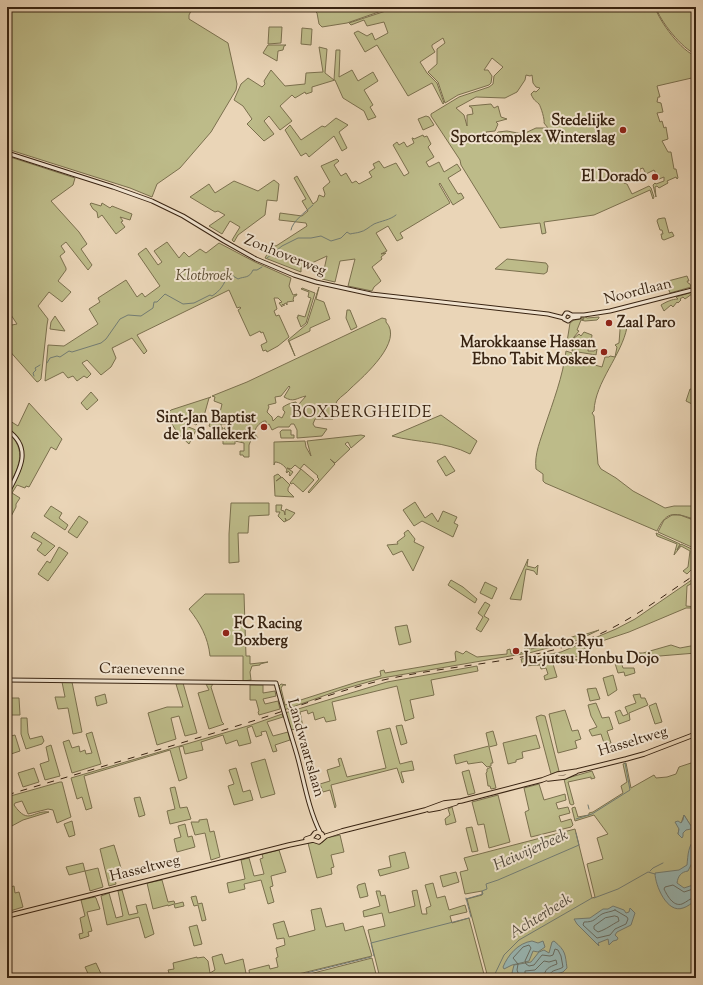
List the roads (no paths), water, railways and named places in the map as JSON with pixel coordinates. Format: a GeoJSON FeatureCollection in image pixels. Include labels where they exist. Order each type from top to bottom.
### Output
{"type":"FeatureCollection","features":[{"type":"Feature","properties":{"kind":"main road","name":"Hasseltweg"},"geometry":{"type":"LineString","coordinates":[[7,916],[289,845],[318,835],[342,831],[644,754],[696,734]]}},
{"type":"Feature","properties":{"kind":"street","name":"Zonhoverweg"},"geometry":{"type":"LineString","coordinates":[[7,153],[152,201],[183,216],[224,242],[256,259],[294,275],[316,282],[374,295],[564,316]]}},
{"type":"Feature","properties":{"kind":"street","name":"Noordlaan"},"geometry":{"type":"LineString","coordinates":[[572,316],[568,321],[564,316],[568,313],[572,316],[614,310],[696,288]]}},
{"type":"Feature","properties":{"kind":"street"},"geometry":{"type":"LineString","coordinates":[[7,430],[20,444],[22,455],[21,467],[7,494]]}},
{"type":"Feature","properties":{"kind":"street","name":"Craenevenne"},"geometry":{"type":"LineString","coordinates":[[7,680],[276,683]]}},
{"type":"Feature","properties":{"kind":"street","name":"Landwaartslaan"},"geometry":{"type":"LineString","coordinates":[[276,683],[282,708],[296,750],[318,835]]}},
{"type":"Feature","properties":{"kind":"water"},"geometry":{"type":"Polygon","coordinates":[[[684,815],[691,826],[691,829],[686,830],[683,833],[682,838],[678,834],[679,829],[675,822],[678,821],[681,823],[684,815]]]}},
{"type":"Feature","properties":{"kind":"water"},"geometry":{"type":"Polygon","coordinates":[[[696,838],[696,861],[692,863],[688,871],[683,872],[680,875],[677,883],[684,888],[696,884],[696,900],[686,907],[677,909],[667,903],[663,897],[657,884],[655,873],[679,870],[687,865],[690,847],[696,838]]]}},
{"type":"Feature","properties":{"kind":"water"},"geometry":{"type":"Polygon","coordinates":[[[613,906],[624,910],[626,913],[629,912],[630,908],[635,913],[631,925],[617,932],[615,935],[618,938],[617,940],[613,941],[609,945],[608,939],[598,943],[599,946],[574,919],[590,918],[603,909],[608,909],[613,906]]]}},
{"type":"Feature","properties":{"kind":"water"},"geometry":{"type":"Polygon","coordinates":[[[532,941],[538,943],[543,941],[545,947],[538,952],[533,951],[529,961],[512,965],[504,969],[503,967],[505,963],[514,950],[522,944],[532,941]]]}},
{"type":"Feature","properties":{"kind":"water"},"geometry":{"type":"Polygon","coordinates":[[[554,941],[561,947],[565,956],[567,968],[563,972],[553,975],[555,978],[516,978],[512,973],[514,965],[531,962],[539,952],[544,950],[549,953],[552,942],[554,941]]]}},
{"type":"Feature","properties":{"kind":"waterway"},"geometry":{"type":"LineString","coordinates":[[291,230],[296,220],[313,205]]}},
{"type":"Feature","properties":{"kind":"waterway"},"geometry":{"type":"LineString","coordinates":[[267,258],[282,246],[298,238],[321,236],[331,241],[341,238],[347,232],[350,234],[365,230],[374,224],[396,215]]}},
{"type":"Feature","properties":{"kind":"waterway"},"geometry":{"type":"LineString","coordinates":[[47,363],[50,358],[57,356],[60,357],[69,351],[72,352],[101,343],[106,339],[120,319],[128,315],[141,316],[153,308],[154,302],[157,302],[165,294],[183,304],[194,303],[210,295],[212,296],[220,290],[227,275],[230,274],[238,279],[248,276],[253,270],[257,270],[262,267]]}},
{"type":"Feature","properties":{"kind":"waterway"},"geometry":{"type":"LineString","coordinates":[[34,376],[33,373],[36,370],[35,368],[40,365]]}},
{"type":"Feature","properties":{"kind":"waterway"},"geometry":{"type":"LineString","coordinates":[[7,398],[11,396]]}},
{"type":"Feature","properties":{"kind":"waterway","name":"Heiwijerbeek"},"geometry":{"type":"LineString","coordinates":[[576,819],[592,814],[630,790],[625,763]]}},
{"type":"Feature","properties":{"kind":"waterway"},"geometry":{"type":"LineString","coordinates":[[588,805],[589,809]]}},
{"type":"Feature","properties":{"kind":"waterway","name":"Heiwijerbeek"},"geometry":{"type":"LineString","coordinates":[[466,899],[483,894],[482,891],[487,889],[486,884],[579,845],[576,833]]}},
{"type":"Feature","properties":{"kind":"waterway"},"geometry":{"type":"LineString","coordinates":[[650,871],[663,863]]}},
{"type":"Feature","properties":{"kind":"waterway","name":"Achterbeek"},"geometry":{"type":"LineString","coordinates":[[594,898],[618,889],[648,872],[655,874]]}},
{"type":"Feature","properties":{"kind":"waterway","name":"Heiwijerbeek"},"geometry":{"type":"LineString","coordinates":[[466,898],[471,917]]}},
{"type":"Feature","properties":{"kind":"waterway","name":"Achterbeek"},"geometry":{"type":"LineString","coordinates":[[493,978],[504,955],[519,940],[592,898]]}},
{"type":"Feature","properties":{"kind":"waterway","name":"Heiwijerbeek"},"geometry":{"type":"LineString","coordinates":[[374,956],[371,943],[469,918]]}},
{"type":"Feature","properties":{"kind":"waterway","name":"Heiwijerbeek"},"geometry":{"type":"LineString","coordinates":[[286,978],[371,957]]}},
{"type":"Feature","properties":{"kind":"railway"},"geometry":{"type":"LineString","coordinates":[[7,795],[225,730],[342,691],[371,683],[424,672],[531,655],[583,641],[627,620],[696,574]]}},
{"type":"Feature","properties":{"kind":"place","name":"Stedelijke Sportcomplex Winterslag"},"geometry":{"type":"Point","coordinates":[623,130]}},
{"type":"Feature","properties":{"kind":"place","name":"El Dorado"},"geometry":{"type":"Point","coordinates":[655,177]}},
{"type":"Feature","properties":{"kind":"place","name":"Zaal Paro"},"geometry":{"type":"Point","coordinates":[609,323]}},
{"type":"Feature","properties":{"kind":"place","name":"Marokkaanse Hassan Ebno Tabit Moskee"},"geometry":{"type":"Point","coordinates":[604,352]}},
{"type":"Feature","properties":{"kind":"place","name":"Sint-Jan Baptist de la Sallekerk"},"geometry":{"type":"Point","coordinates":[264,427]}},
{"type":"Feature","properties":{"kind":"place","name":"FC Racing Boxberg"},"geometry":{"type":"Point","coordinates":[226,633]}},
{"type":"Feature","properties":{"kind":"place","name":"Makoto Ryu Ju-jutsu Honbu Dojo"},"geometry":{"type":"Point","coordinates":[516,651]}},
{"type":"Feature","properties":{"kind":"district","name":"BOXBERGHEIDE"},"geometry":{"type":"Point","coordinates":[362,413]}},
{"type":"Feature","properties":{"kind":"park label","name":"Klotbroek"},"geometry":{"type":"Point","coordinates":[204,276]}}]}
